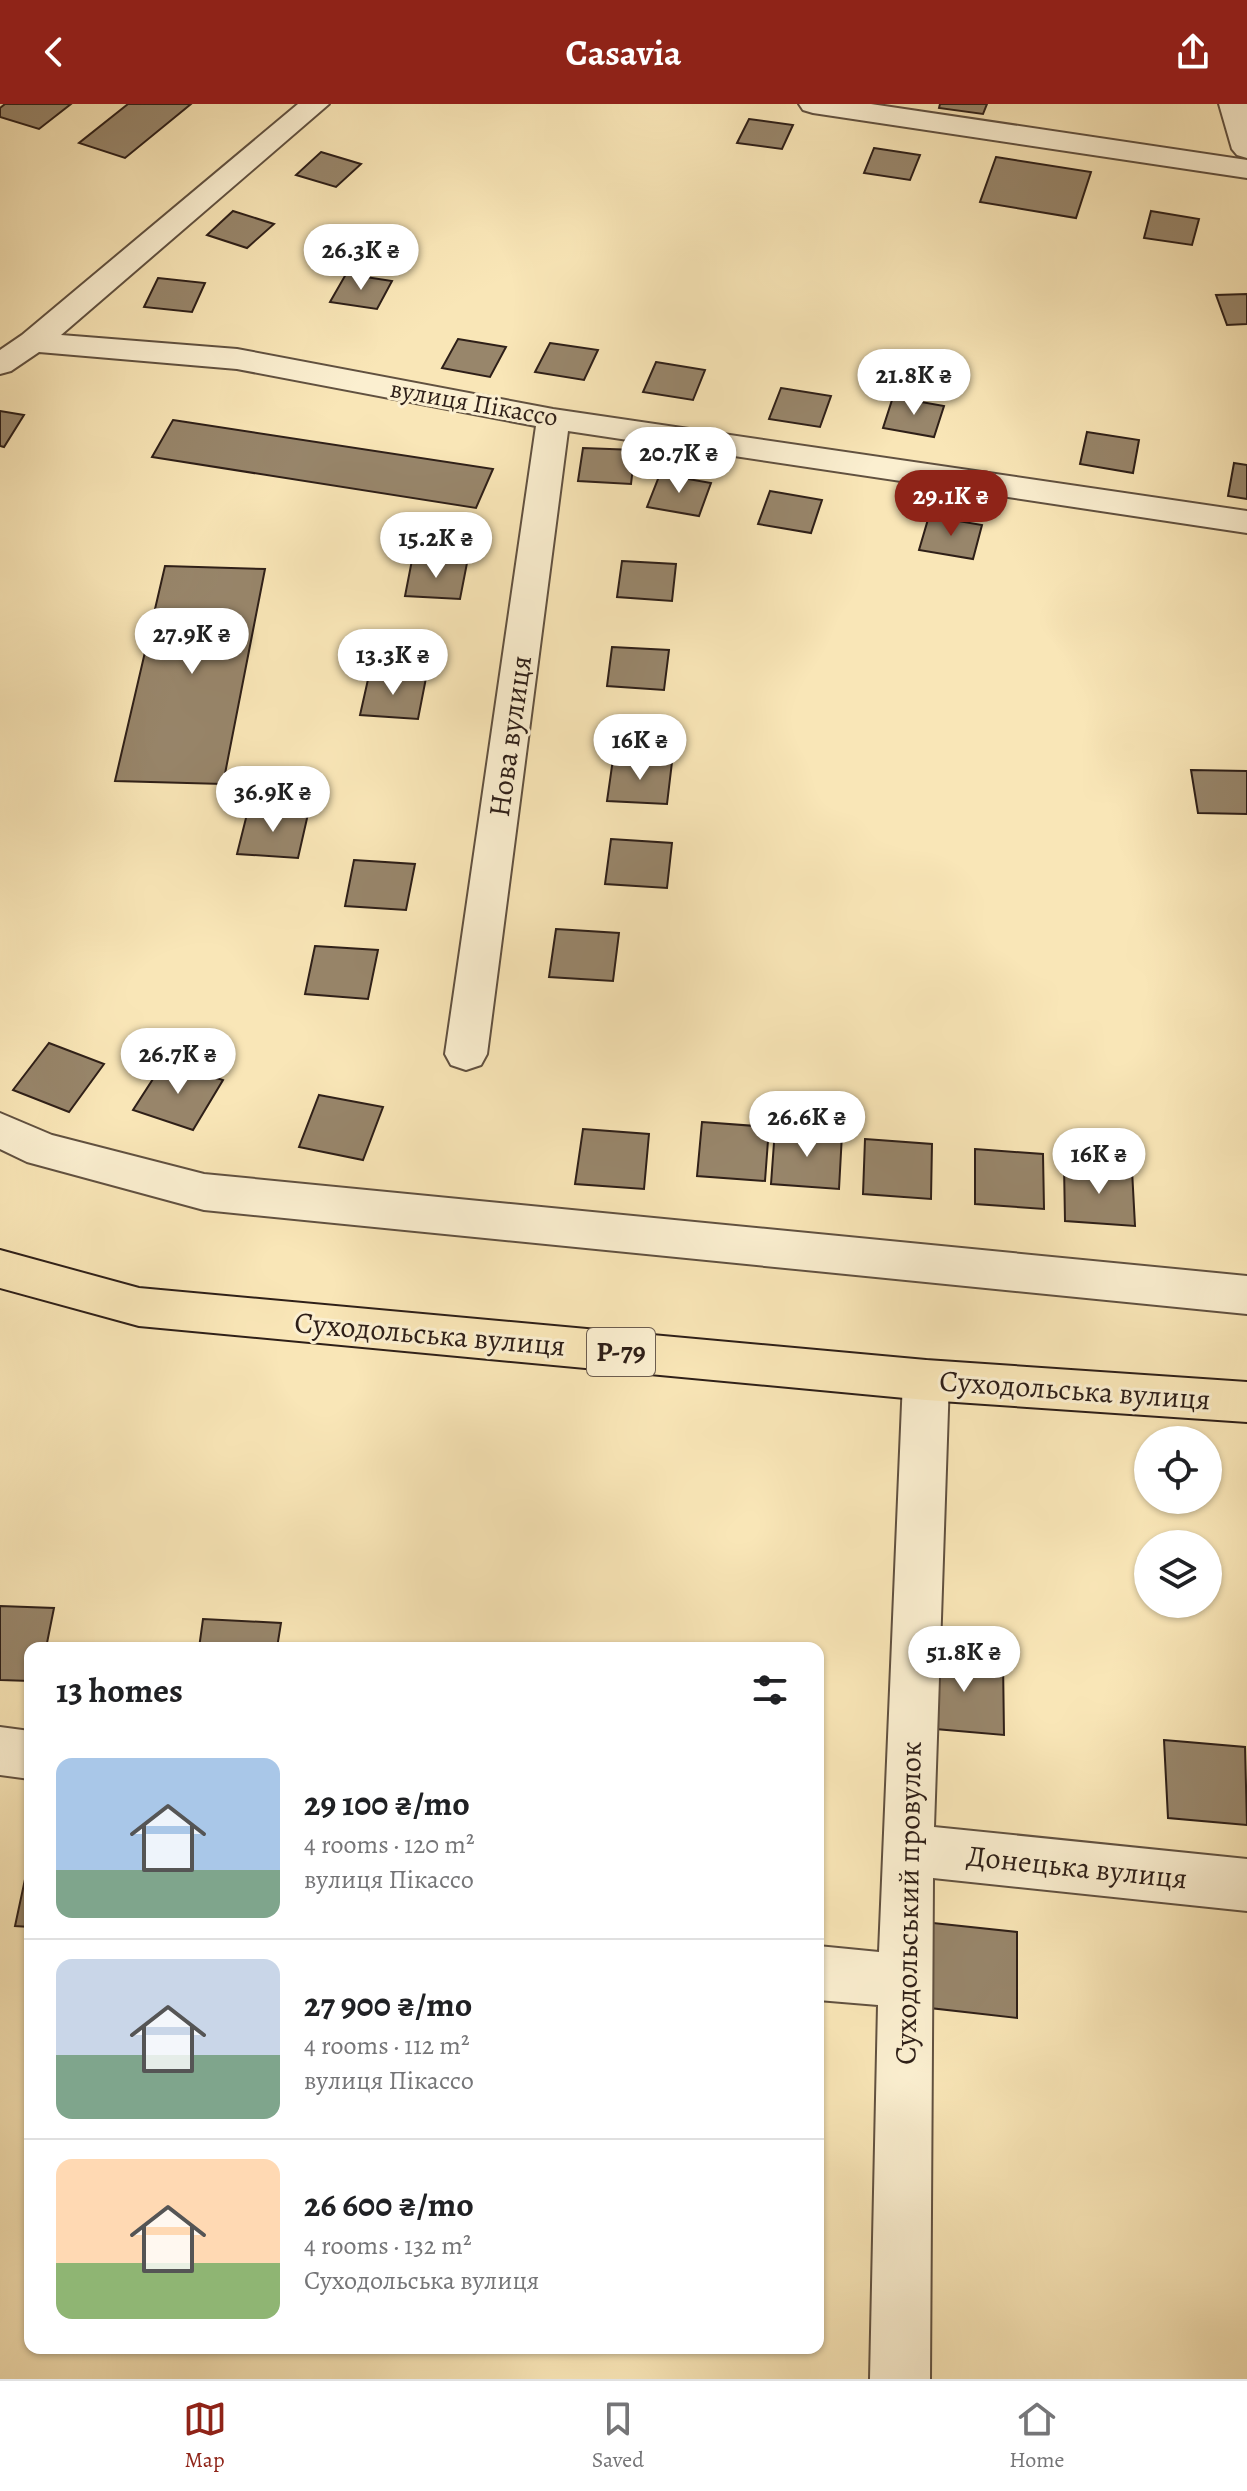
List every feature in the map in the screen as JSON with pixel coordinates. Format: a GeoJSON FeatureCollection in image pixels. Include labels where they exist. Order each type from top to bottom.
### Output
{"type":"FeatureCollection","features":[{"type":"Feature","properties":{"kind":"main road","name":"Суходольська вулиця"},"geometry":{"type":"LineString","coordinates":[[0,1269],[139,1307],[926,1380],[1247,1402]]}},
{"type":"Feature","properties":{"kind":"street"},"geometry":{"type":"LineString","coordinates":[[0,364],[33,342],[315,104]]}},
{"type":"Feature","properties":{"kind":"street"},"geometry":{"type":"LineString","coordinates":[[813,104],[1247,169]]}},
{"type":"Feature","properties":{"kind":"street"},"geometry":{"type":"LineString","coordinates":[[1233,104],[1247,149]]}},
{"type":"Feature","properties":{"kind":"street","name":"вулиця Пікассо"},"geometry":{"type":"LineString","coordinates":[[33,342],[237,359],[553,419],[1247,522]]}},
{"type":"Feature","properties":{"kind":"street","name":"Нова вулиця"},"geometry":{"type":"LineString","coordinates":[[466,1054],[553,419]]}},
{"type":"Feature","properties":{"kind":"street"},"geometry":{"type":"LineString","coordinates":[[0,1130],[42,1150],[204,1192],[1247,1295]]}},
{"type":"Feature","properties":{"kind":"street","name":"Суходольський провулок"},"geometry":{"type":"LineString","coordinates":[[900,2379],[907,1850],[926,1380]]}},
{"type":"Feature","properties":{"kind":"street"},"geometry":{"type":"LineString","coordinates":[[0,1751],[24,1754]]}},
{"type":"Feature","properties":{"kind":"street","name":"Донецька вулиця"},"geometry":{"type":"LineString","coordinates":[[907,1850],[1247,1885]]}},
{"type":"Feature","properties":{"kind":"street"},"geometry":{"type":"LineString","coordinates":[[824,1974],[905,1981]]}},
{"type":"Feature","properties":{"kind":"building"},"geometry":{"type":"Polygon","coordinates":[[[5,104],[71,104],[39,129],[0,117],[0,108],[5,104]]]}},
{"type":"Feature","properties":{"kind":"building"},"geometry":{"type":"Polygon","coordinates":[[[128,104],[191,104],[125,158],[79,143],[128,104]]]}},
{"type":"Feature","properties":{"kind":"building"},"geometry":{"type":"Polygon","coordinates":[[[940,104],[987,104],[983,114],[939,108],[940,104]]]}},
{"type":"Feature","properties":{"kind":"building"},"geometry":{"type":"Polygon","coordinates":[[[749,119],[793,125],[782,149],[737,143],[749,119]]]}},
{"type":"Feature","properties":{"kind":"building"},"geometry":{"type":"Polygon","coordinates":[[[874,148],[920,155],[910,180],[864,173],[874,148]]]}},
{"type":"Feature","properties":{"kind":"building"},"geometry":{"type":"Polygon","coordinates":[[[321,152],[361,164],[336,187],[296,175],[321,152]]]}},
{"type":"Feature","properties":{"kind":"building"},"geometry":{"type":"Polygon","coordinates":[[[996,157],[1091,172],[1076,218],[980,202],[996,157]]]}},
{"type":"Feature","properties":{"kind":"building"},"geometry":{"type":"Polygon","coordinates":[[[233,211],[274,224],[247,248],[207,235],[233,211]]]}},
{"type":"Feature","properties":{"kind":"building"},"geometry":{"type":"Polygon","coordinates":[[[1151,211],[1199,219],[1192,245],[1144,238],[1151,211]]]}},
{"type":"Feature","properties":{"kind":"building"},"geometry":{"type":"Polygon","coordinates":[[[346,274],[392,281],[377,309],[330,302],[346,274]]]}},
{"type":"Feature","properties":{"kind":"building"},"geometry":{"type":"Polygon","coordinates":[[[158,278],[205,283],[192,312],[144,307],[158,278]]]}},
{"type":"Feature","properties":{"kind":"building"},"geometry":{"type":"Polygon","coordinates":[[[1247,294],[1247,324],[1227,325],[1216,295],[1247,294]]]}},
{"type":"Feature","properties":{"kind":"building"},"geometry":{"type":"Polygon","coordinates":[[[458,339],[506,347],[490,377],[442,368],[458,339]]]}},
{"type":"Feature","properties":{"kind":"building"},"geometry":{"type":"Polygon","coordinates":[[[550,343],[598,350],[584,380],[535,372],[550,343]]]}},
{"type":"Feature","properties":{"kind":"building"},"geometry":{"type":"Polygon","coordinates":[[[656,362],[705,370],[693,400],[643,392],[656,362]]]}},
{"type":"Feature","properties":{"kind":"building"},"geometry":{"type":"Polygon","coordinates":[[[781,388],[831,396],[820,427],[769,419],[781,388]]]}},
{"type":"Feature","properties":{"kind":"building"},"geometry":{"type":"Polygon","coordinates":[[[893,397],[944,406],[934,437],[883,428],[893,397]]]}},
{"type":"Feature","properties":{"kind":"building"},"geometry":{"type":"Polygon","coordinates":[[[0,411],[24,415],[4,447],[0,446],[0,411]]]}},
{"type":"Feature","properties":{"kind":"building"},"geometry":{"type":"Polygon","coordinates":[[[173,420],[493,469],[476,508],[152,457],[173,420]]]}},
{"type":"Feature","properties":{"kind":"building"},"geometry":{"type":"Polygon","coordinates":[[[1087,432],[1139,440],[1133,473],[1080,464],[1087,432]]]}},
{"type":"Feature","properties":{"kind":"building"},"geometry":{"type":"Polygon","coordinates":[[[583,448],[635,450],[631,484],[578,481],[583,448]]]}},
{"type":"Feature","properties":{"kind":"building"},"geometry":{"type":"Polygon","coordinates":[[[1234,463],[1247,465],[1247,499],[1228,496],[1234,463]]]}},
{"type":"Feature","properties":{"kind":"building"},"geometry":{"type":"Polygon","coordinates":[[[660,474],[711,483],[699,516],[647,507],[660,474]]]}},
{"type":"Feature","properties":{"kind":"building"},"geometry":{"type":"Polygon","coordinates":[[[770,491],[822,500],[811,533],[758,524],[770,491]]]}},
{"type":"Feature","properties":{"kind":"building"},"geometry":{"type":"Polygon","coordinates":[[[929,516],[982,525],[973,559],[919,550],[929,516]]]}},
{"type":"Feature","properties":{"kind":"building"},"geometry":{"type":"Polygon","coordinates":[[[412,560],[467,563],[460,599],[405,596],[412,560]]]}},
{"type":"Feature","properties":{"kind":"building"},"geometry":{"type":"Polygon","coordinates":[[[622,561],[676,564],[672,601],[617,597],[622,561]]]}},
{"type":"Feature","properties":{"kind":"building"},"geometry":{"type":"Polygon","coordinates":[[[165,566],[265,569],[223,784],[115,781],[165,566]]]}},
{"type":"Feature","properties":{"kind":"building"},"geometry":{"type":"Polygon","coordinates":[[[612,647],[669,650],[664,690],[607,686],[612,647]]]}},
{"type":"Feature","properties":{"kind":"building"},"geometry":{"type":"Polygon","coordinates":[[[369,675],[426,678],[418,719],[360,715],[369,675]]]}},
{"type":"Feature","properties":{"kind":"building"},"geometry":{"type":"Polygon","coordinates":[[[613,759],[672,762],[667,804],[607,801],[613,759]]]}},
{"type":"Feature","properties":{"kind":"building"},"geometry":{"type":"Polygon","coordinates":[[[1191,770],[1247,771],[1247,814],[1198,813],[1191,770]]]}},
{"type":"Feature","properties":{"kind":"building"},"geometry":{"type":"Polygon","coordinates":[[[248,810],[308,814],[298,858],[237,854],[248,810]]]}},
{"type":"Feature","properties":{"kind":"building"},"geometry":{"type":"Polygon","coordinates":[[[611,839],[672,843],[667,888],[605,884],[611,839]]]}},
{"type":"Feature","properties":{"kind":"building"},"geometry":{"type":"Polygon","coordinates":[[[354,860],[415,864],[406,910],[345,906],[354,860]]]}},
{"type":"Feature","properties":{"kind":"building"},"geometry":{"type":"Polygon","coordinates":[[[556,929],[619,933],[613,981],[549,977],[556,929]]]}},
{"type":"Feature","properties":{"kind":"building"},"geometry":{"type":"Polygon","coordinates":[[[315,946],[378,950],[368,999],[305,994],[315,946]]]}},
{"type":"Feature","properties":{"kind":"building"},"geometry":{"type":"Polygon","coordinates":[[[49,1043],[104,1064],[69,1112],[13,1090],[49,1043]]]}},
{"type":"Feature","properties":{"kind":"building"},"geometry":{"type":"Polygon","coordinates":[[[164,1062],[223,1080],[193,1130],[133,1110],[164,1062]]]}},
{"type":"Feature","properties":{"kind":"building"},"geometry":{"type":"Polygon","coordinates":[[[319,1095],[383,1107],[363,1160],[299,1147],[319,1095]]]}},
{"type":"Feature","properties":{"kind":"building"},"geometry":{"type":"Polygon","coordinates":[[[702,1122],[769,1127],[765,1181],[697,1176],[702,1122]]]}},
{"type":"Feature","properties":{"kind":"building"},"geometry":{"type":"Polygon","coordinates":[[[583,1129],[649,1134],[644,1189],[575,1184],[583,1129]]]}},
{"type":"Feature","properties":{"kind":"building"},"geometry":{"type":"Polygon","coordinates":[[[775,1129],[842,1134],[839,1189],[771,1184],[775,1129]]]}},
{"type":"Feature","properties":{"kind":"building"},"geometry":{"type":"Polygon","coordinates":[[[865,1139],[932,1144],[931,1199],[863,1194],[865,1139]]]}},
{"type":"Feature","properties":{"kind":"building"},"geometry":{"type":"Polygon","coordinates":[[[975,1149],[1043,1154],[1044,1209],[975,1204],[975,1149]]]}},
{"type":"Feature","properties":{"kind":"building"},"geometry":{"type":"Polygon","coordinates":[[[1064,1165],[1132,1170],[1135,1226],[1065,1221],[1064,1165]]]}},
{"type":"Feature","properties":{"kind":"building"},"geometry":{"type":"Polygon","coordinates":[[[0,1606],[54,1608],[47,1642],[24,1642],[24,1681],[0,1680],[0,1606]]]}},
{"type":"Feature","properties":{"kind":"building"},"geometry":{"type":"Polygon","coordinates":[[[203,1619],[281,1623],[278,1642],[200,1642],[203,1619]]]}},
{"type":"Feature","properties":{"kind":"building"},"geometry":{"type":"Polygon","coordinates":[[[925,1654],[1003,1660],[1004,1735],[924,1728],[925,1654]]]}},
{"type":"Feature","properties":{"kind":"building"},"geometry":{"type":"Polygon","coordinates":[[[1164,1740],[1245,1747],[1247,1825],[1168,1818],[1164,1740]]]}},
{"type":"Feature","properties":{"kind":"building"},"geometry":{"type":"Polygon","coordinates":[[[24,1884],[24,1927],[15,1926],[24,1884]]]}},
{"type":"Feature","properties":{"kind":"building"},"geometry":{"type":"Polygon","coordinates":[[[933,1923],[1017,1932],[1017,2018],[930,2008],[933,1923]]]}}]}
